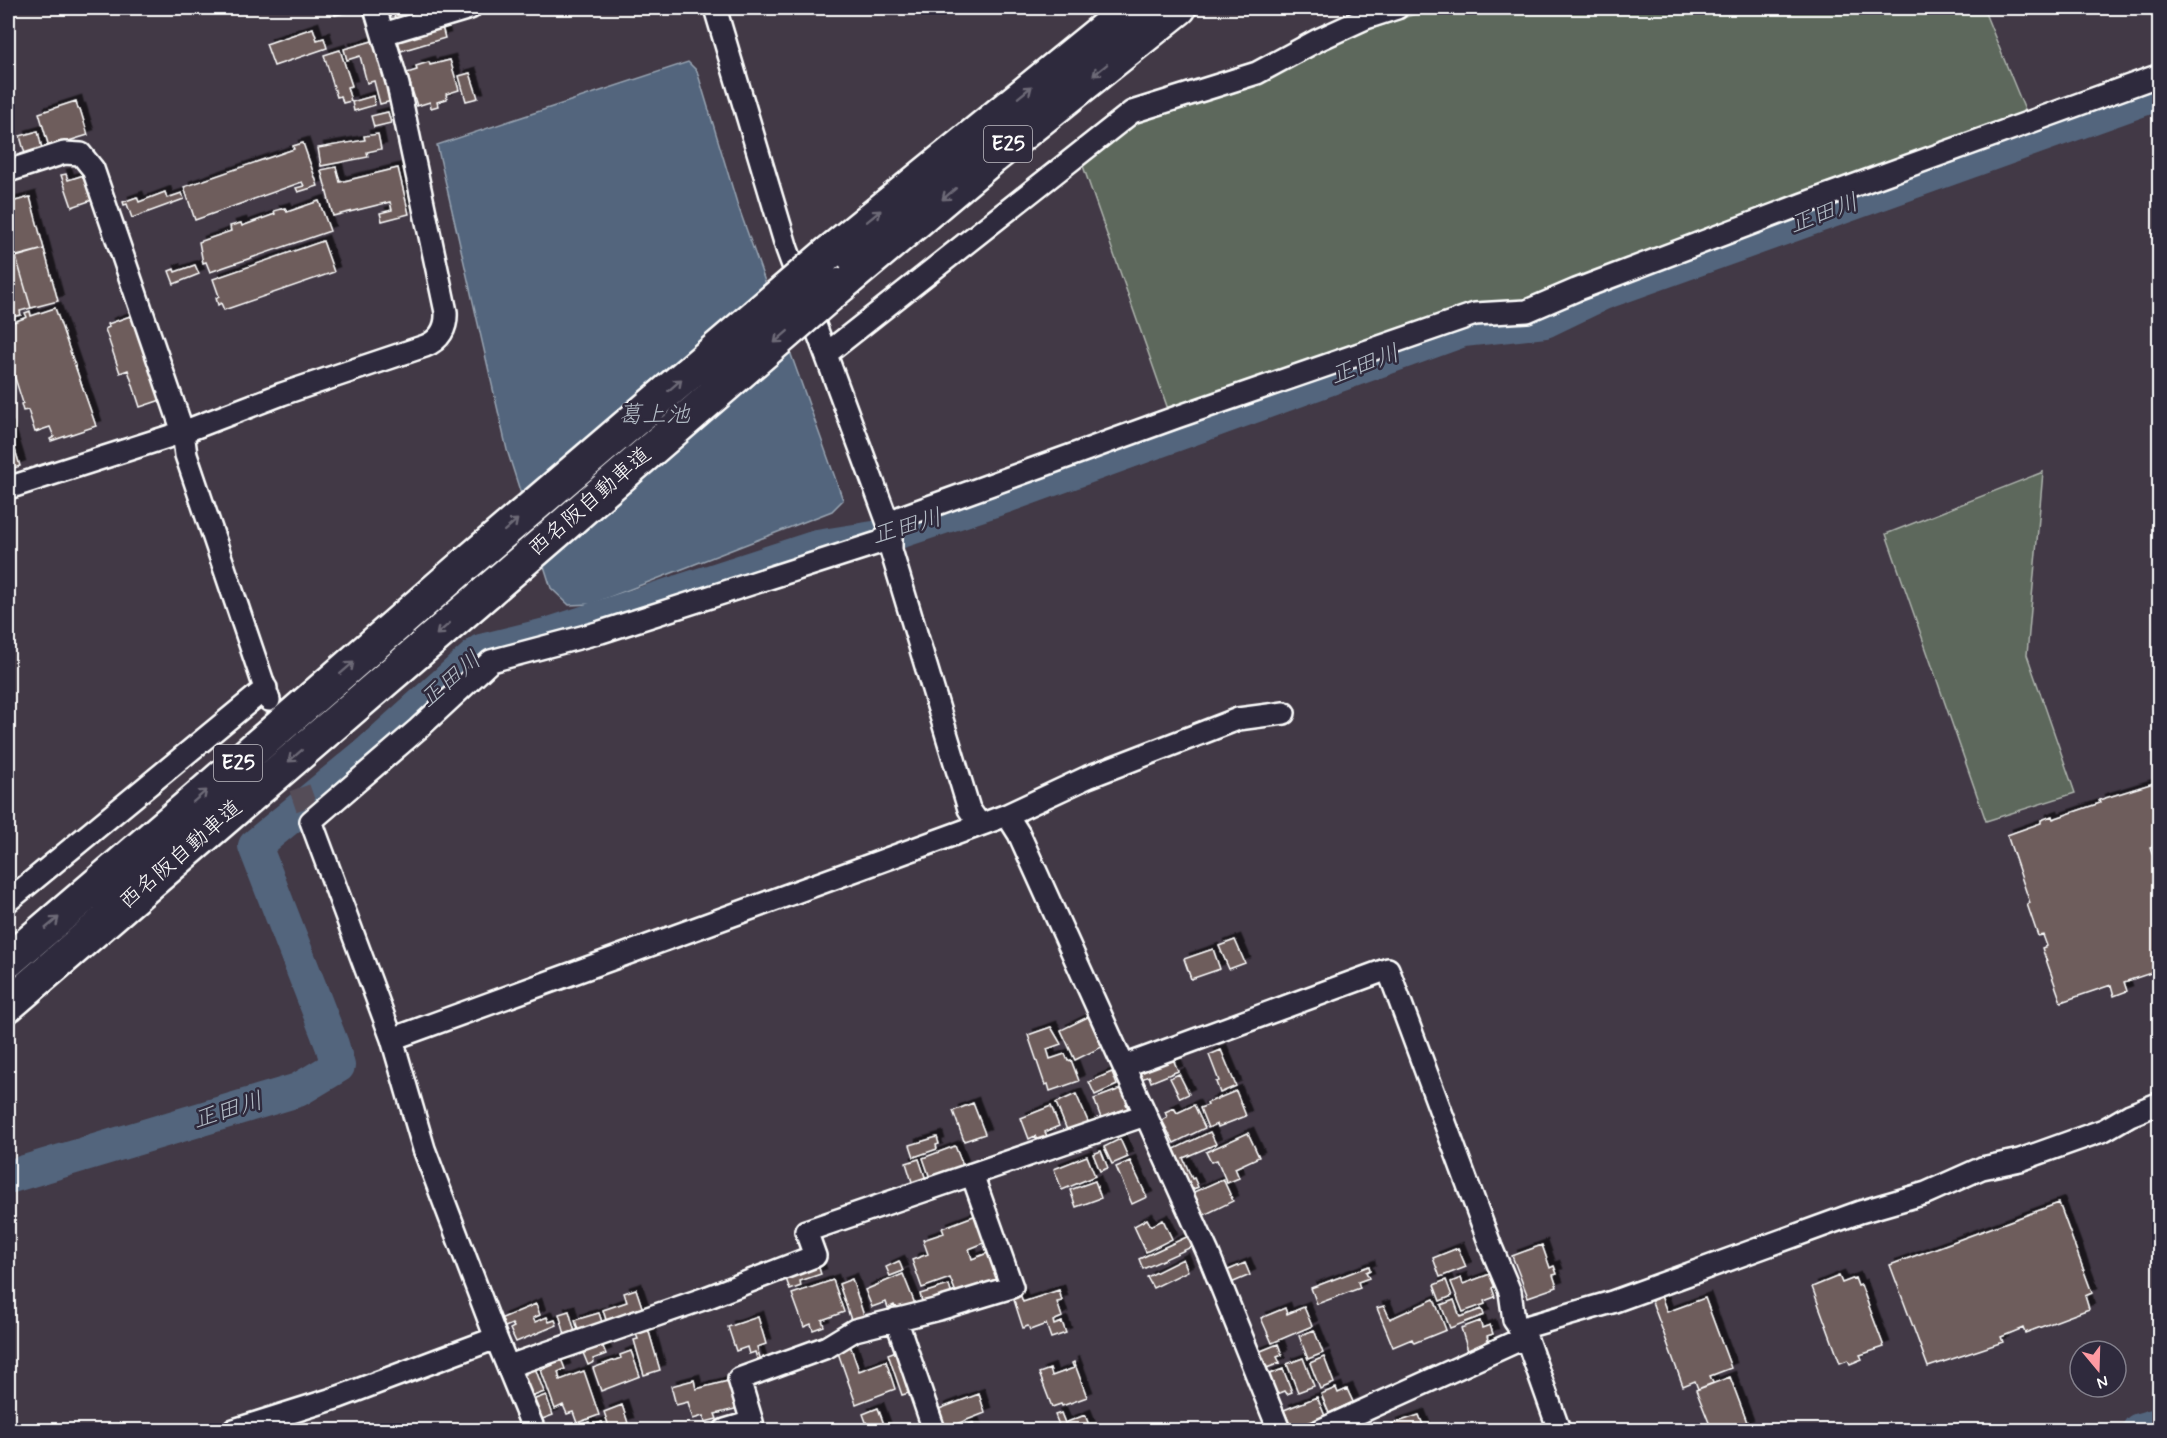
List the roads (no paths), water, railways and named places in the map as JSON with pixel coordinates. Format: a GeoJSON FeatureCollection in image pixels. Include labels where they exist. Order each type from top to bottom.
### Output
{"type":"FeatureCollection","features":[{"type":"Feature","properties":{"kind":"highway"},"geometry":{"type":"LineString","coordinates":[[1093,36],[1124,8]]}},
{"type":"Feature","properties":{"kind":"highway","name":"西名阪自動車道"},"geometry":{"type":"LineString","coordinates":[[8,961],[829,253],[1093,36],[1179,8]]}},
{"type":"Feature","properties":{"kind":"highway"},"geometry":{"type":"LineString","coordinates":[[1135,22],[1183,8]]}},
{"type":"Feature","properties":{"kind":"highway","name":"西名阪自動車道"},"geometry":{"type":"LineString","coordinates":[[8,1005],[841,285],[1135,22]]}},
{"type":"Feature","properties":{"kind":"highway"},"geometry":{"type":"LineString","coordinates":[[8,1020],[147,884]]}},
{"type":"Feature","properties":{"kind":"street"},"geometry":{"type":"LineString","coordinates":[[8,488],[183,432],[282,394],[432,343],[441,334],[445,327],[446,312],[398,85],[375,8]]}},
{"type":"Feature","properties":{"kind":"street"},"geometry":{"type":"LineString","coordinates":[[383,34],[470,8]]}},
{"type":"Feature","properties":{"kind":"street"},"geometry":{"type":"LineString","coordinates":[[715,8],[788,249],[891,531],[891,550],[945,730],[969,809],[980,825]]}},
{"type":"Feature","properties":{"kind":"street"},"geometry":{"type":"LineString","coordinates":[[826,354],[1131,112],[1257,73],[1365,13],[1397,8]]}},
{"type":"Feature","properties":{"kind":"street"},"geometry":{"type":"LineString","coordinates":[[534,1431],[424,1149],[392,1039],[311,821],[418,729],[490,661],[601,632],[881,542],[901,517],[1166,420],[1475,314],[1527,311],[1576,290],[1803,204],[2160,75]]}},
{"type":"Feature","properties":{"kind":"street"},"geometry":{"type":"LineString","coordinates":[[8,171],[64,153],[81,154],[93,169],[183,432],[186,455],[267,694],[8,901]]}},
{"type":"Feature","properties":{"kind":"street"},"geometry":{"type":"LineString","coordinates":[[392,1039],[1007,815],[1088,777],[1238,719],[1284,713]]}},
{"type":"Feature","properties":{"kind":"street"},"geometry":{"type":"LineString","coordinates":[[1007,815],[1019,834],[1208,1253],[1279,1431]]}},
{"type":"Feature","properties":{"kind":"street"},"geometry":{"type":"LineString","coordinates":[[1124,1066],[1388,969],[1491,1247],[1510,1292],[1514,1320],[1522,1333],[1560,1431]]}},
{"type":"Feature","properties":{"kind":"street"},"geometry":{"type":"LineString","coordinates":[[1321,1431],[1522,1333],[1860,1212],[1926,1193],[1982,1168],[2020,1160],[2104,1130],[2130,1115],[2160,1103]]}},
{"type":"Feature","properties":{"kind":"street"},"geometry":{"type":"LineString","coordinates":[[509,1366],[706,1298],[815,1256],[806,1231],[1144,1115]]}},
{"type":"Feature","properties":{"kind":"street"},"geometry":{"type":"LineString","coordinates":[[725,1431],[752,1422],[740,1379],[827,1347],[855,1330],[1012,1287],[972,1174]]}},
{"type":"Feature","properties":{"kind":"street"},"geometry":{"type":"LineString","coordinates":[[896,1319],[934,1431]]}},
{"type":"Feature","properties":{"kind":"street"},"geometry":{"type":"LineString","coordinates":[[234,1431],[339,1397],[496,1338]]}},
{"type":"Feature","properties":{"kind":"water","name":"葛上池"},"geometry":{"type":"Polygon","coordinates":[[[688,62],[697,71],[737,203],[843,500],[832,511],[592,604],[569,605],[551,588],[507,450],[437,145],[688,62]]]}},
{"type":"Feature","properties":{"kind":"waterway","name":"正田川"},"geometry":{"type":"LineString","coordinates":[[8,1177],[298,1090],[338,1066],[255,846],[370,751],[481,651],[550,634],[817,547],[886,536],[1009,495],[1463,330],[1545,321],[1603,293],[2160,93]]}},
{"type":"Feature","properties":{"kind":"waterway"},"geometry":{"type":"LineString","coordinates":[[2139,1430],[2160,1424]]}},
{"type":"Feature","properties":{"kind":"tunnel"},"geometry":{"type":"LineString","coordinates":[[269,700],[311,821]]}}]}
